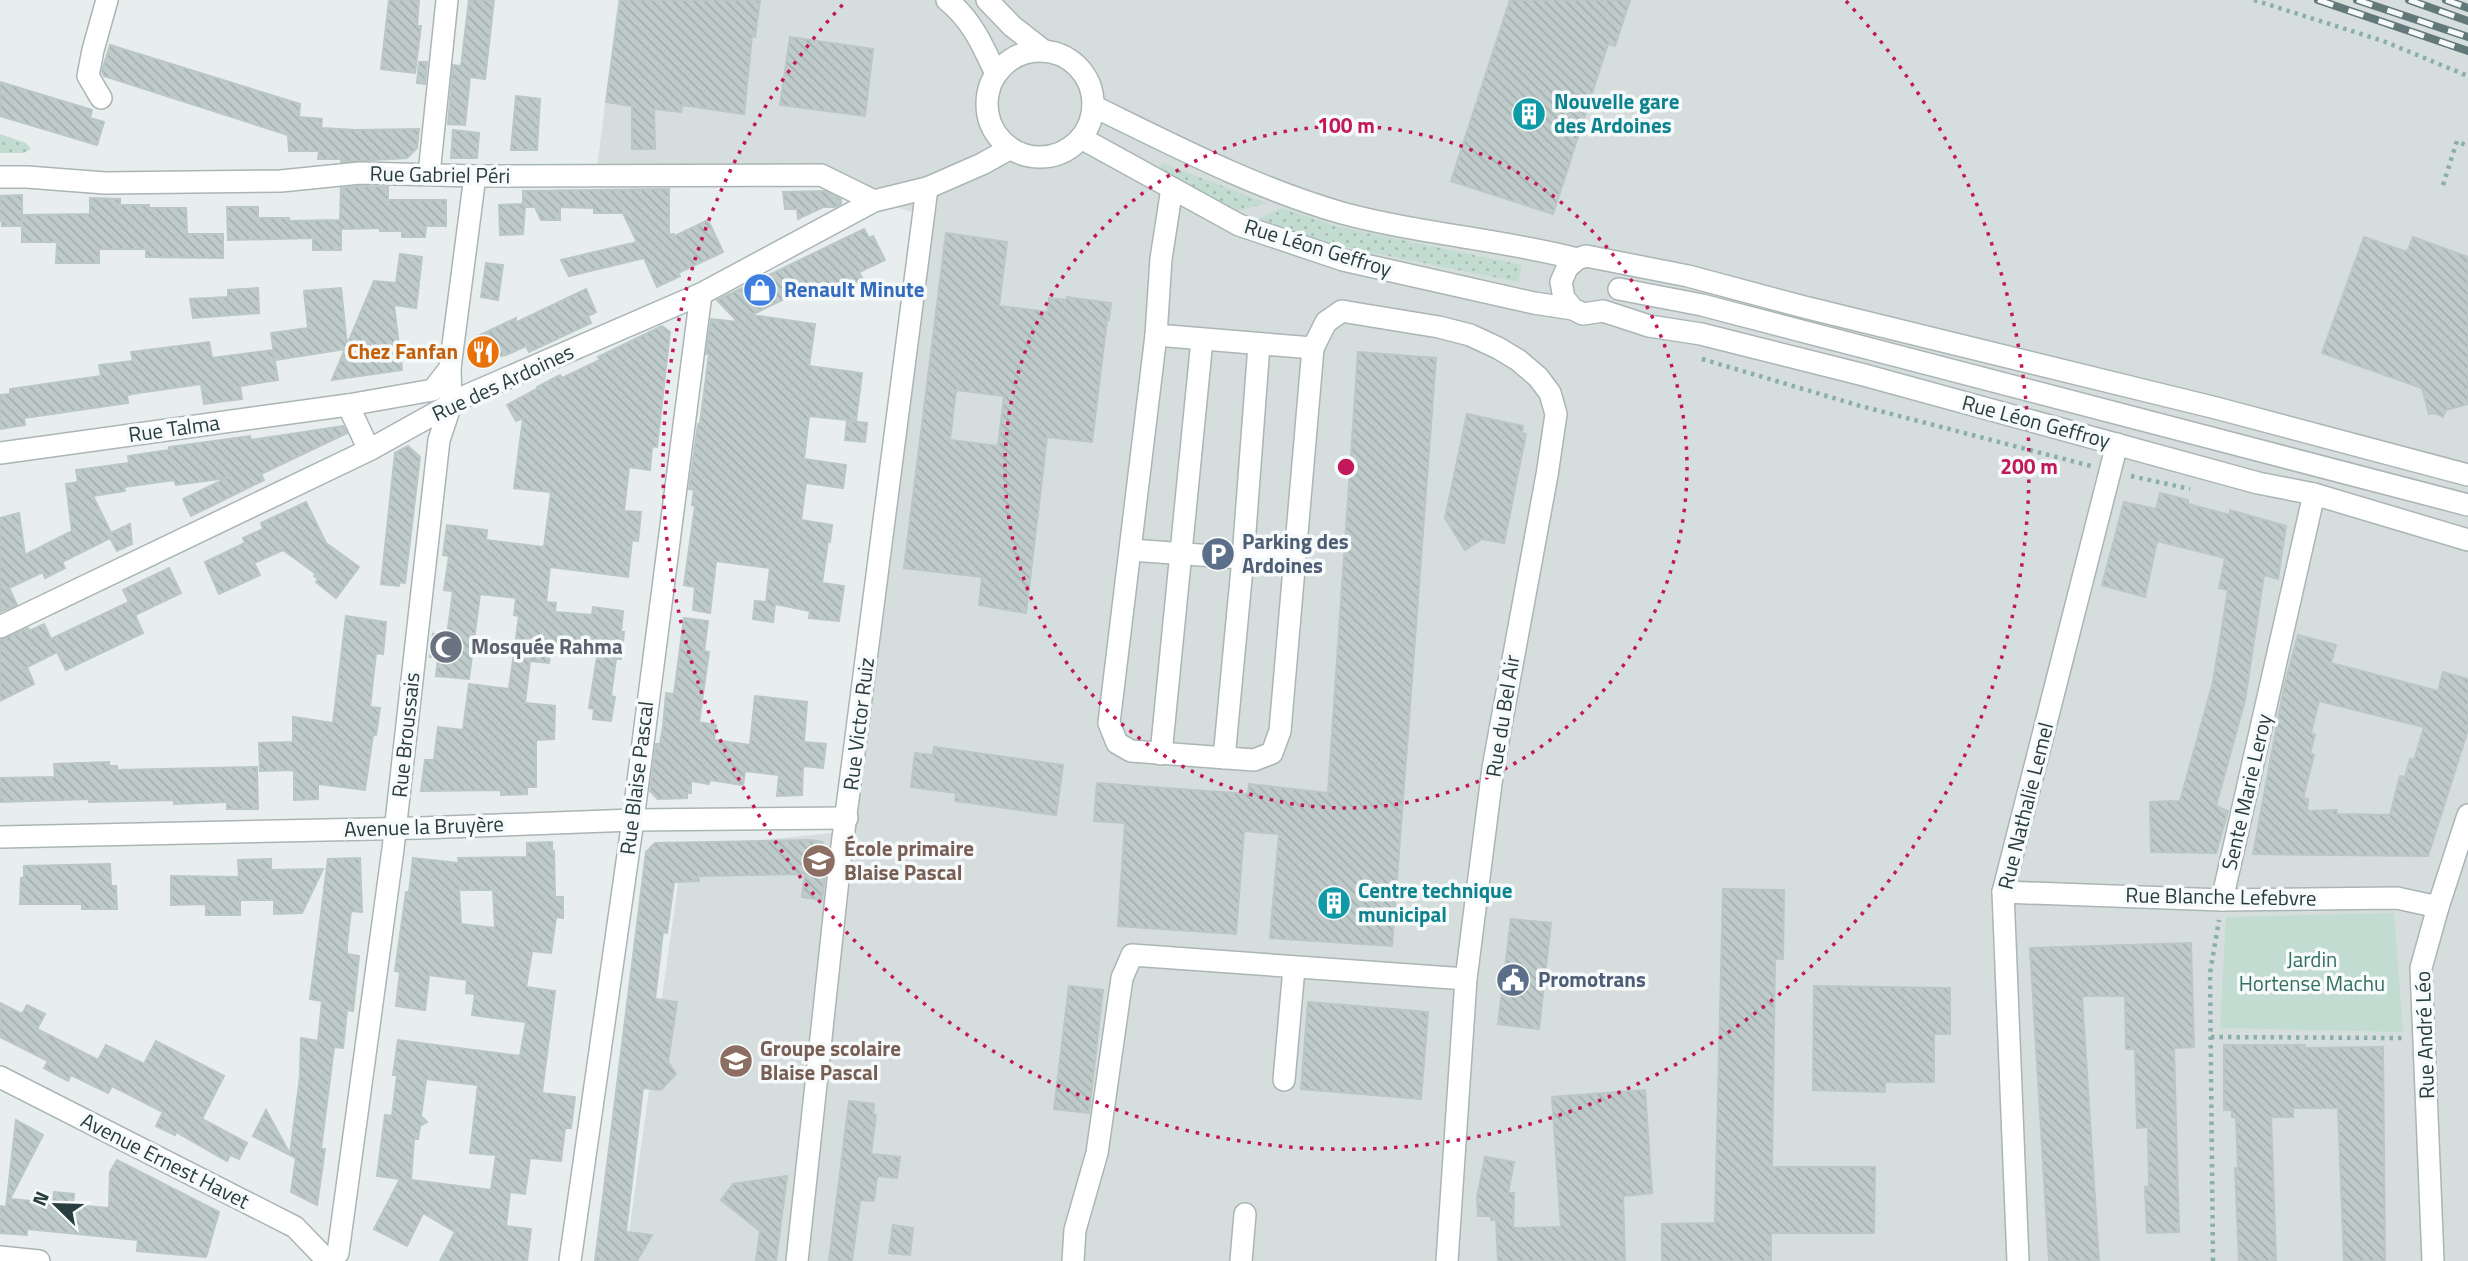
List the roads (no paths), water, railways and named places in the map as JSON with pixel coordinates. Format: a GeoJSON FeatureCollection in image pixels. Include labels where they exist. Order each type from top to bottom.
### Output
{"type":"FeatureCollection","features":[{"type":"Feature","properties":{"kind":"street"},"geometry":{"type":"LineString","coordinates":[[102,98],[88,76],[107,0]]}},
{"type":"Feature","properties":{"kind":"street"},"geometry":{"type":"LineString","coordinates":[[429,174],[447,0]]}},
{"type":"Feature","properties":{"kind":"street"},"geometry":{"type":"LineString","coordinates":[[947,0],[980,38],[996,74]]}},
{"type":"Feature","properties":{"kind":"street"},"geometry":{"type":"LineString","coordinates":[[987,0],[1012,26],[1044,51]]}},
{"type":"Feature","properties":{"kind":"street"},"geometry":{"type":"LineString","coordinates":[[1044,51],[1061,55],[1080,69],[1091,90],[1093,106],[1089,125],[1072,147],[1046,158],[1027,157],[1009,149],[996,136],[989,120],[986,100],[996,74],[1010,59],[1025,53],[1044,51]]}},
{"type":"Feature","properties":{"kind":"street","name":"Rue Léon Geffroy"},"geometry":{"type":"LineString","coordinates":[[1093,106],[1229,172],[1342,213],[1454,237],[1531,247],[1577,259],[1586,256],[1688,276],[2216,408],[2468,475]]}},
{"type":"Feature","properties":{"kind":"street","name":"Rue Léon Geffroy"},"geometry":{"type":"LineString","coordinates":[[1081,138],[1239,225],[1343,260],[1534,303],[1583,313],[1603,311],[1649,326],[1701,334],[1864,375],[2258,483],[2314,494],[2468,540]]}},
{"type":"Feature","properties":{"kind":"street","name":"Rue des Ardoines"},"geometry":{"type":"LineString","coordinates":[[0,626],[369,450],[451,404],[701,294],[874,201],[927,188],[1009,149]]}},
{"type":"Feature","properties":{"kind":"street","name":"Rue Gabriel Péri"},"geometry":{"type":"LineString","coordinates":[[0,177],[105,183],[281,181],[360,173],[475,176],[821,175],[874,201]]}},
{"type":"Feature","properties":{"kind":"street","name":"Rue Broussais"},"geometry":{"type":"LineString","coordinates":[[331,1257],[396,828],[439,440],[451,404],[450,368],[475,176]]}},
{"type":"Feature","properties":{"kind":"street","name":"Rue Victor Ruiz"},"geometry":{"type":"LineString","coordinates":[[797,1261],[840,861],[927,188]]}},
{"type":"Feature","properties":{"kind":"street"},"geometry":{"type":"LineString","coordinates":[[1156,335],[1313,348],[1280,731],[1272,753],[1254,760],[1131,751],[1117,743],[1110,723],[1156,335],[1160,259],[1172,188]]}},
{"type":"Feature","properties":{"kind":"street"},"geometry":{"type":"LineString","coordinates":[[1573,309],[1564,298],[1561,282],[1567,268],[1577,259]]}},
{"type":"Feature","properties":{"kind":"street"},"geometry":{"type":"LineString","coordinates":[[1619,289],[1702,305],[2468,505]]}},
{"type":"Feature","properties":{"kind":"street","name":"Rue Blaise Pascal"},"geometry":{"type":"LineString","coordinates":[[570,1261],[632,820],[701,294]]}},
{"type":"Feature","properties":{"kind":"street","name":"Rue du Bel Air"},"geometry":{"type":"LineString","coordinates":[[1313,348],[1326,322],[1342,312],[1439,327],[1470,335],[1518,360],[1538,377],[1550,393],[1556,414],[1493,768],[1466,979],[1447,1261]]}},
{"type":"Feature","properties":{"kind":"street"},"geometry":{"type":"LineString","coordinates":[[1161,754],[1202,340]]}},
{"type":"Feature","properties":{"kind":"street"},"geometry":{"type":"LineString","coordinates":[[1224,758],[1259,345]]}},
{"type":"Feature","properties":{"kind":"street","name":"Rue Talma"},"geometry":{"type":"LineString","coordinates":[[0,453],[348,405],[433,390],[450,368]]}},
{"type":"Feature","properties":{"kind":"street"},"geometry":{"type":"LineString","coordinates":[[348,405],[369,450]]}},
{"type":"Feature","properties":{"kind":"street","name":"Rue Nathalie Lemel"},"geometry":{"type":"LineString","coordinates":[[2018,1261],[2003,892],[2117,444]]}},
{"type":"Feature","properties":{"kind":"street","name":"Sente Marie Leroy"},"geometry":{"type":"LineString","coordinates":[[2222,900],[2314,494]]}},
{"type":"Feature","properties":{"kind":"street"},"geometry":{"type":"LineString","coordinates":[[1131,550],[1295,562]]}},
{"type":"Feature","properties":{"kind":"street","name":"Rue André Léo"},"geometry":{"type":"LineString","coordinates":[[2433,1261],[2421,968],[2468,815]]}},
{"type":"Feature","properties":{"kind":"street","name":"Avenue la Bruyère"},"geometry":{"type":"LineString","coordinates":[[0,837],[632,820],[847,818]]}},
{"type":"Feature","properties":{"kind":"street","name":"Rue Blanche Lefebvre"},"geometry":{"type":"LineString","coordinates":[[2003,892],[2222,900],[2398,898],[2438,907]]}},
{"type":"Feature","properties":{"kind":"street"},"geometry":{"type":"LineString","coordinates":[[1073,1261],[1076,1230],[1097,1153],[1122,978],[1132,955],[1466,979]]}},
{"type":"Feature","properties":{"kind":"street"},"geometry":{"type":"LineString","coordinates":[[1284,1080],[1294,968]]}},
{"type":"Feature","properties":{"kind":"street","name":"Avenue Ernest Havet"},"geometry":{"type":"LineString","coordinates":[[0,1077],[295,1227],[331,1257]]}},
{"type":"Feature","properties":{"kind":"street"},"geometry":{"type":"LineString","coordinates":[[1241,1261],[1245,1214]]}},
{"type":"Feature","properties":{"kind":"street"},"geometry":{"type":"LineString","coordinates":[[0,1257],[39,1261]]}},
{"type":"Feature","properties":{"kind":"railway"},"geometry":{"type":"LineString","coordinates":[[2318,0],[2468,51]]}},
{"type":"Feature","properties":{"kind":"railway"},"geometry":{"type":"LineString","coordinates":[[2357,0],[2468,37]]}},
{"type":"Feature","properties":{"kind":"railway"},"geometry":{"type":"LineString","coordinates":[[2409,0],[2468,21]]}},
{"type":"Feature","properties":{"kind":"railway"},"geometry":{"type":"LineString","coordinates":[[2446,0],[2468,8]]}},
{"type":"Feature","properties":{"kind":"place","name":"Nouvelle gare des Ardoines"},"geometry":{"type":"Point","coordinates":[1529,114]}},
{"type":"Feature","properties":{"kind":"place","name":"Renault Minute"},"geometry":{"type":"Point","coordinates":[760,290]}},
{"type":"Feature","properties":{"kind":"place","name":"Chez Fanfan"},"geometry":{"type":"Point","coordinates":[483,352]}},
{"type":"Feature","properties":{"kind":"place","name":"Parking des Ardoines"},"geometry":{"type":"Point","coordinates":[1218,554]}},
{"type":"Feature","properties":{"kind":"place","name":"Mosquée Rahma"},"geometry":{"type":"Point","coordinates":[446,647]}},
{"type":"Feature","properties":{"kind":"place","name":"École primaire Blaise Pascal"},"geometry":{"type":"Point","coordinates":[819,861]}},
{"type":"Feature","properties":{"kind":"place","name":"Centre technique municipal"},"geometry":{"type":"Point","coordinates":[1334,903]}},
{"type":"Feature","properties":{"kind":"place","name":"Promotrans"},"geometry":{"type":"Point","coordinates":[1513,980]}},
{"type":"Feature","properties":{"kind":"place","name":"Groupe scolaire Blaise Pascal"},"geometry":{"type":"Point","coordinates":[736,1061]}},
{"type":"Feature","properties":{"kind":"park label","name":"Jardin Hortense Machu"},"geometry":{"type":"Point","coordinates":[2312,972]}}]}
